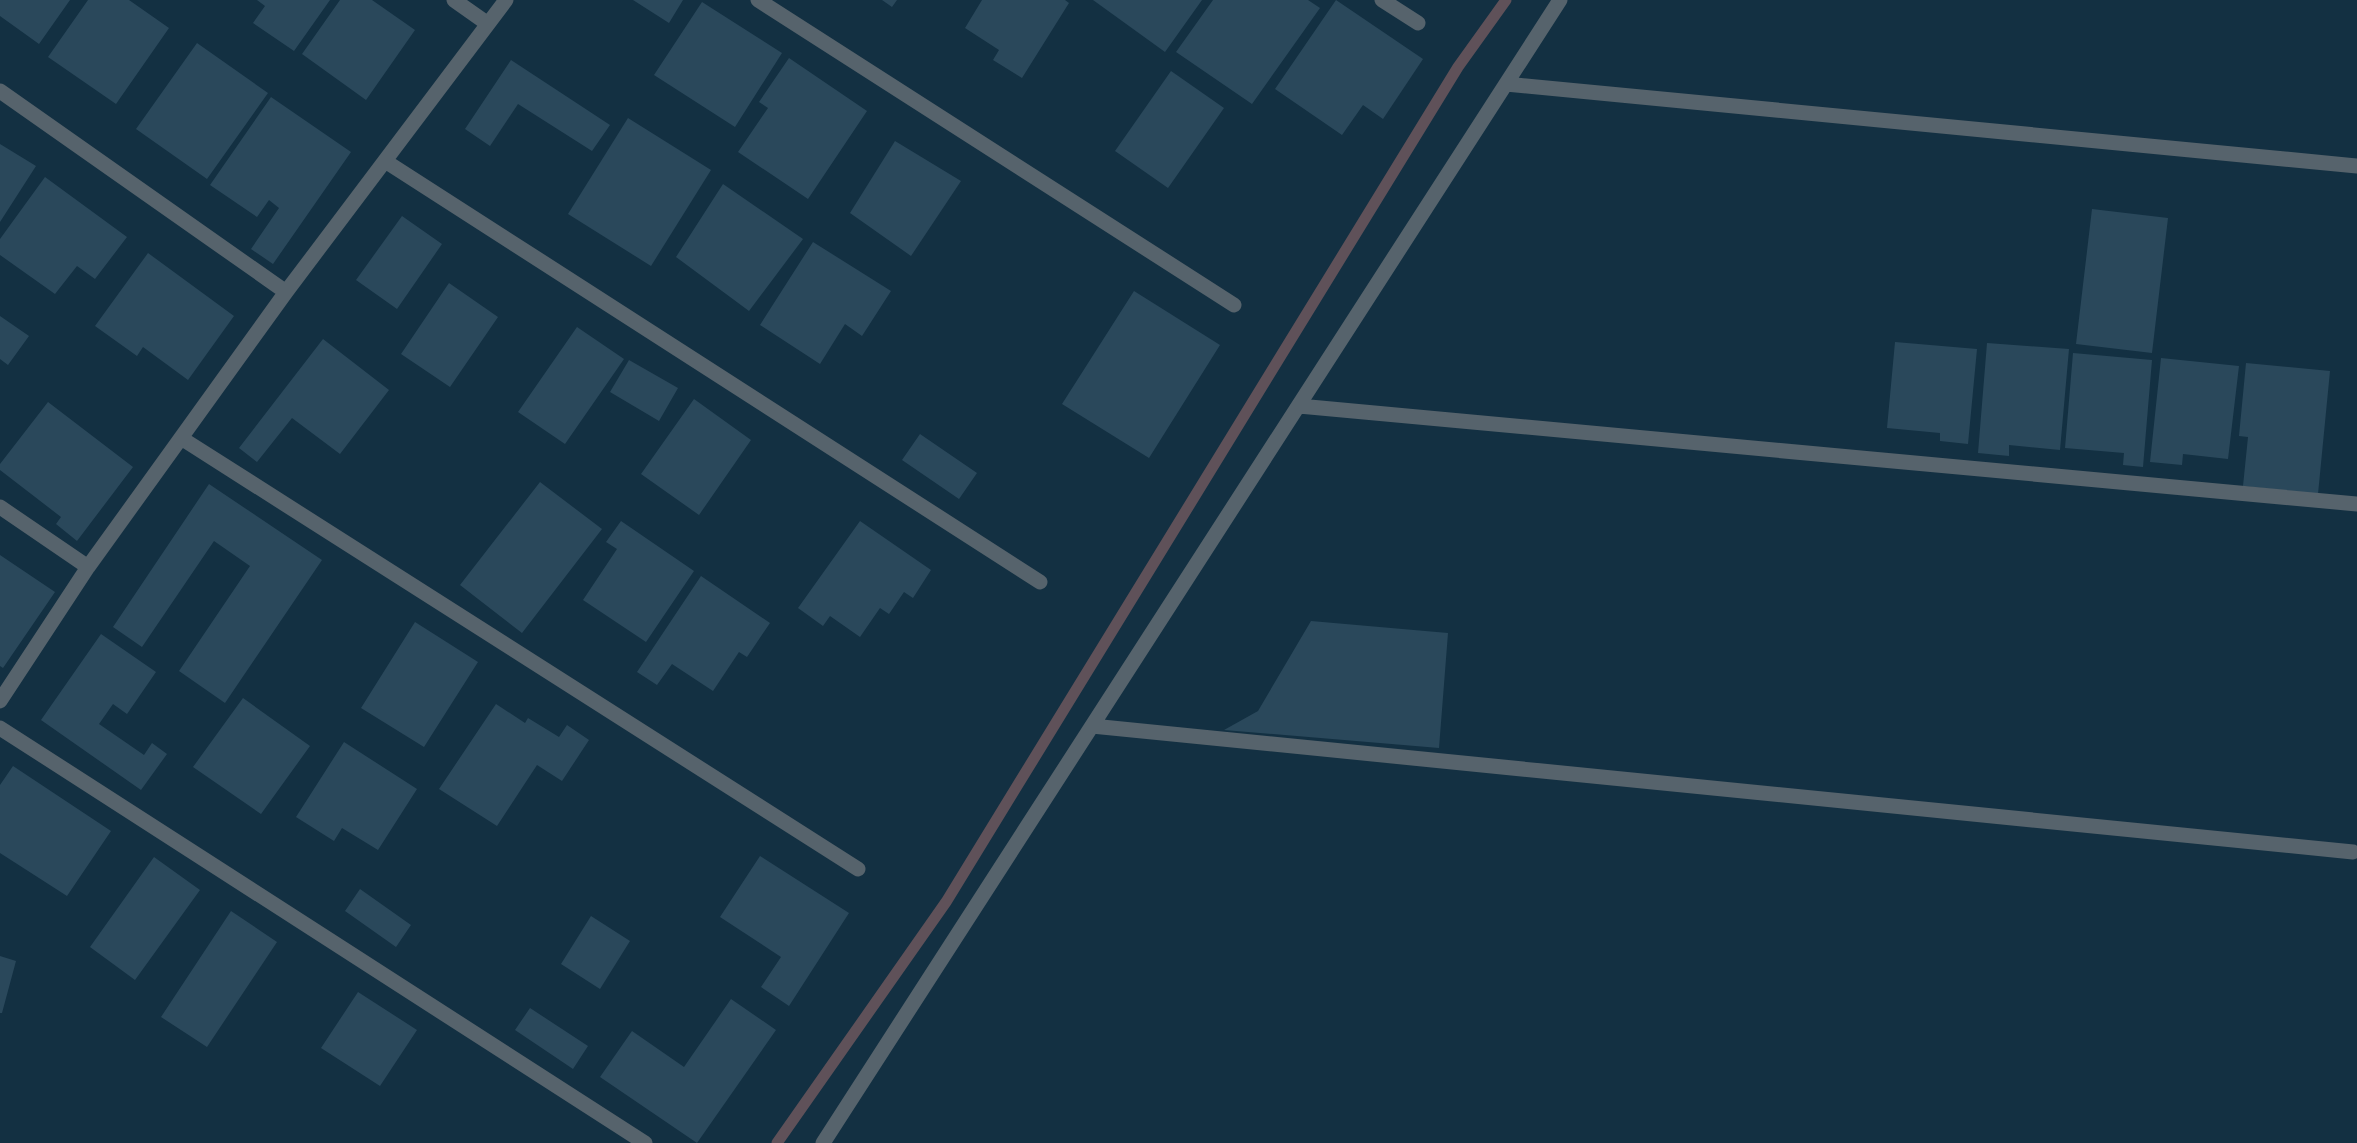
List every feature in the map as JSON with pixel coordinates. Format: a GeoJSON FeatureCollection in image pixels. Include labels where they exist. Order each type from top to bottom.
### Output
{"type":"FeatureCollection","features":[{"type":"Feature","properties":{"kind":"street"},"geometry":{"type":"LineString","coordinates":[[454,0],[488,24]]}},
{"type":"Feature","properties":{"kind":"street"},"geometry":{"type":"LineString","coordinates":[[0,702],[88,567],[286,292],[506,0]]}},
{"type":"Feature","properties":{"kind":"street"},"geometry":{"type":"LineString","coordinates":[[758,0],[1234,305]]}},
{"type":"Feature","properties":{"kind":"street"},"geometry":{"type":"LineString","coordinates":[[1382,0],[1418,23]]}},
{"type":"Feature","properties":{"kind":"street"},"geometry":{"type":"LineString","coordinates":[[823,1143],[1560,0]]}},
{"type":"Feature","properties":{"kind":"street"},"geometry":{"type":"LineString","coordinates":[[1506,84],[2357,166]]}},
{"type":"Feature","properties":{"kind":"street"},"geometry":{"type":"LineString","coordinates":[[0,91],[286,292]]}},
{"type":"Feature","properties":{"kind":"street"},"geometry":{"type":"LineString","coordinates":[[385,161],[1040,582]]}},
{"type":"Feature","properties":{"kind":"street"},"geometry":{"type":"LineString","coordinates":[[1299,406],[2357,504]]}},
{"type":"Feature","properties":{"kind":"street"},"geometry":{"type":"LineString","coordinates":[[181,438],[858,869]]}},
{"type":"Feature","properties":{"kind":"street"},"geometry":{"type":"LineString","coordinates":[[0,507],[88,567]]}},
{"type":"Feature","properties":{"kind":"street"},"geometry":{"type":"LineString","coordinates":[[1092,726],[2353,852]]}},
{"type":"Feature","properties":{"kind":"street"},"geometry":{"type":"LineString","coordinates":[[0,728],[645,1143]]}},
{"type":"Feature","properties":{"kind":"building"},"geometry":{"type":"Polygon","coordinates":[[[0,0],[70,0],[39,44],[0,16],[0,0]]]}},
{"type":"Feature","properties":{"kind":"building"},"geometry":{"type":"Polygon","coordinates":[[[88,0],[129,0],[169,28],[116,104],[48,57],[88,0]]]}},
{"type":"Feature","properties":{"kind":"building"},"geometry":{"type":"Polygon","coordinates":[[[257,0],[330,0],[294,51],[253,23],[265,6],[257,0]]]}},
{"type":"Feature","properties":{"kind":"building"},"geometry":{"type":"Polygon","coordinates":[[[340,0],[372,0],[415,30],[366,100],[302,54],[340,0]]]}},
{"type":"Feature","properties":{"kind":"building"},"geometry":{"type":"Polygon","coordinates":[[[633,0],[683,0],[669,23],[633,0]]]}},
{"type":"Feature","properties":{"kind":"building"},"geometry":{"type":"Polygon","coordinates":[[[882,0],[897,0],[892,7],[882,0]]]}},
{"type":"Feature","properties":{"kind":"building"},"geometry":{"type":"Polygon","coordinates":[[[982,0],[1065,0],[1069,3],[1022,78],[993,60],[999,50],[965,28],[982,0]]]}},
{"type":"Feature","properties":{"kind":"building"},"geometry":{"type":"Polygon","coordinates":[[[1093,0],[1202,0],[1165,52],[1093,0]]]}},
{"type":"Feature","properties":{"kind":"building"},"geometry":{"type":"Polygon","coordinates":[[[1213,0],[1308,0],[1320,8],[1252,104],[1176,52],[1213,0]]]}},
{"type":"Feature","properties":{"kind":"building"},"geometry":{"type":"Polygon","coordinates":[[[1336,0],[1423,59],[1383,119],[1363,105],[1342,135],[1275,89],[1336,0]]]}},
{"type":"Feature","properties":{"kind":"building"},"geometry":{"type":"Polygon","coordinates":[[[702,2],[782,53],[735,127],[654,75],[702,2]]]}},
{"type":"Feature","properties":{"kind":"building"},"geometry":{"type":"Polygon","coordinates":[[[197,43],[268,93],[207,179],[136,129],[197,43]]]}},
{"type":"Feature","properties":{"kind":"building"},"geometry":{"type":"Polygon","coordinates":[[[789,58],[867,111],[808,199],[738,152],[768,108],[759,102],[789,58]]]}},
{"type":"Feature","properties":{"kind":"building"},"geometry":{"type":"Polygon","coordinates":[[[511,60],[610,125],[592,151],[518,104],[490,146],[465,129],[511,60]]]}},
{"type":"Feature","properties":{"kind":"building"},"geometry":{"type":"Polygon","coordinates":[[[1171,71],[1224,108],[1168,188],[1115,151],[1171,71]]]}},
{"type":"Feature","properties":{"kind":"building"},"geometry":{"type":"Polygon","coordinates":[[[271,97],[351,152],[273,264],[251,249],[279,208],[269,200],[257,217],[210,185],[271,97]]]}},
{"type":"Feature","properties":{"kind":"building"},"geometry":{"type":"Polygon","coordinates":[[[628,118],[711,170],[651,266],[568,214],[628,118]]]}},
{"type":"Feature","properties":{"kind":"building"},"geometry":{"type":"Polygon","coordinates":[[[895,141],[961,181],[911,256],[850,213],[895,141]]]}},
{"type":"Feature","properties":{"kind":"building"},"geometry":{"type":"Polygon","coordinates":[[[0,144],[36,166],[0,222],[0,144]]]}},
{"type":"Feature","properties":{"kind":"building"},"geometry":{"type":"Polygon","coordinates":[[[45,177],[127,237],[95,279],[77,266],[55,294],[0,255],[0,239],[45,177]]]}},
{"type":"Feature","properties":{"kind":"building"},"geometry":{"type":"Polygon","coordinates":[[[723,184],[803,239],[749,311],[676,257],[723,184]]]}},
{"type":"Feature","properties":{"kind":"building"},"geometry":{"type":"Polygon","coordinates":[[[2092,209],[2168,218],[2152,353],[2076,344],[2092,209]]]}},
{"type":"Feature","properties":{"kind":"building"},"geometry":{"type":"Polygon","coordinates":[[[402,216],[442,244],[397,309],[356,280],[402,216]]]}},
{"type":"Feature","properties":{"kind":"building"},"geometry":{"type":"Polygon","coordinates":[[[813,242],[891,291],[862,336],[845,324],[820,364],[760,325],[813,242]]]}},
{"type":"Feature","properties":{"kind":"building"},"geometry":{"type":"Polygon","coordinates":[[[148,253],[234,316],[188,380],[143,347],[137,356],[95,326],[148,253]]]}},
{"type":"Feature","properties":{"kind":"building"},"geometry":{"type":"Polygon","coordinates":[[[449,283],[498,317],[450,387],[401,354],[449,283]]]}},
{"type":"Feature","properties":{"kind":"building"},"geometry":{"type":"Polygon","coordinates":[[[1134,291],[1220,345],[1149,458],[1062,404],[1134,291]]]}},
{"type":"Feature","properties":{"kind":"building"},"geometry":{"type":"Polygon","coordinates":[[[0,316],[29,336],[8,365],[0,359],[0,316]]]}},
{"type":"Feature","properties":{"kind":"building"},"geometry":{"type":"Polygon","coordinates":[[[577,327],[624,359],[565,444],[518,412],[577,327]]]}},
{"type":"Feature","properties":{"kind":"building"},"geometry":{"type":"Polygon","coordinates":[[[323,339],[389,390],[340,454],[292,418],[257,462],[239,448],[323,339]]]}},
{"type":"Feature","properties":{"kind":"building"},"geometry":{"type":"Polygon","coordinates":[[[1895,342],[1977,349],[1968,444],[1940,441],[1940,433],[1887,428],[1895,342]]]}},
{"type":"Feature","properties":{"kind":"building"},"geometry":{"type":"Polygon","coordinates":[[[1987,343],[2069,349],[2060,450],[2009,445],[2009,456],[1978,453],[1987,343]]]}},
{"type":"Feature","properties":{"kind":"building"},"geometry":{"type":"Polygon","coordinates":[[[2073,353],[2152,360],[2143,467],[2123,465],[2124,453],[2065,448],[2073,353]]]}},
{"type":"Feature","properties":{"kind":"building"},"geometry":{"type":"Polygon","coordinates":[[[2161,358],[2239,366],[2228,459],[2183,454],[2182,465],[2150,462],[2161,358]]]}},
{"type":"Feature","properties":{"kind":"building"},"geometry":{"type":"Polygon","coordinates":[[[629,360],[678,388],[659,421],[610,392],[629,360]]]}},
{"type":"Feature","properties":{"kind":"building"},"geometry":{"type":"Polygon","coordinates":[[[2246,363],[2330,371],[2318,494],[2243,486],[2248,437],[2239,436],[2246,363]]]}},
{"type":"Feature","properties":{"kind":"building"},"geometry":{"type":"Polygon","coordinates":[[[694,399],[751,440],[699,515],[641,474],[694,399]]]}},
{"type":"Feature","properties":{"kind":"building"},"geometry":{"type":"Polygon","coordinates":[[[48,402],[133,467],[77,541],[56,524],[61,517],[0,470],[0,464],[48,402]]]}},
{"type":"Feature","properties":{"kind":"building"},"geometry":{"type":"Polygon","coordinates":[[[920,434],[977,473],[959,499],[902,460],[920,434]]]}},
{"type":"Feature","properties":{"kind":"building"},"geometry":{"type":"Polygon","coordinates":[[[540,482],[602,529],[522,633],[460,585],[540,482]]]}},
{"type":"Feature","properties":{"kind":"building"},"geometry":{"type":"Polygon","coordinates":[[[209,484],[322,560],[225,703],[179,671],[250,566],[214,541],[142,647],[113,627],[209,484]]]}},
{"type":"Feature","properties":{"kind":"building"},"geometry":{"type":"Polygon","coordinates":[[[621,521],[694,571],[646,642],[583,600],[617,549],[606,542],[621,521]]]}},
{"type":"Feature","properties":{"kind":"building"},"geometry":{"type":"Polygon","coordinates":[[[860,521],[931,570],[913,598],[904,592],[889,614],[880,608],[860,637],[830,616],[823,626],[798,608],[860,521]]]}},
{"type":"Feature","properties":{"kind":"building"},"geometry":{"type":"Polygon","coordinates":[[[0,555],[55,592],[3,668],[0,666],[0,555]]]}},
{"type":"Feature","properties":{"kind":"building"},"geometry":{"type":"Polygon","coordinates":[[[701,576],[770,623],[747,657],[739,652],[713,691],[672,664],[657,685],[637,672],[701,576]]]}},
{"type":"Feature","properties":{"kind":"building"},"geometry":{"type":"Polygon","coordinates":[[[1311,621],[1448,633],[1439,748],[1224,730],[1258,711],[1311,621]]]}},
{"type":"Feature","properties":{"kind":"building"},"geometry":{"type":"Polygon","coordinates":[[[415,622],[478,662],[424,747],[361,708],[415,622]]]}},
{"type":"Feature","properties":{"kind":"building"},"geometry":{"type":"Polygon","coordinates":[[[101,634],[156,672],[127,714],[113,704],[99,724],[144,755],[152,743],[167,754],[141,790],[41,720],[101,634]]]}},
{"type":"Feature","properties":{"kind":"building"},"geometry":{"type":"Polygon","coordinates":[[[243,698],[310,746],[261,814],[193,767],[243,698]]]}},
{"type":"Feature","properties":{"kind":"building"},"geometry":{"type":"Polygon","coordinates":[[[496,704],[525,723],[528,718],[559,737],[567,725],[589,740],[562,781],[537,765],[497,826],[439,789],[496,704]]]}},
{"type":"Feature","properties":{"kind":"building"},"geometry":{"type":"Polygon","coordinates":[[[344,742],[417,789],[378,850],[342,828],[334,841],[296,817],[344,742]]]}},
{"type":"Feature","properties":{"kind":"building"},"geometry":{"type":"Polygon","coordinates":[[[13,766],[111,831],[67,896],[0,853],[0,785],[13,766]]]}},
{"type":"Feature","properties":{"kind":"building"},"geometry":{"type":"Polygon","coordinates":[[[760,856],[849,913],[789,1006],[761,987],[781,957],[720,917],[760,856]]]}},
{"type":"Feature","properties":{"kind":"building"},"geometry":{"type":"Polygon","coordinates":[[[154,857],[200,890],[135,980],[90,947],[154,857]]]}},
{"type":"Feature","properties":{"kind":"building"},"geometry":{"type":"Polygon","coordinates":[[[360,889],[411,925],[396,947],[345,911],[360,889]]]}},
{"type":"Feature","properties":{"kind":"building"},"geometry":{"type":"Polygon","coordinates":[[[231,911],[277,942],[207,1047],[161,1017],[231,911]]]}},
{"type":"Feature","properties":{"kind":"building"},"geometry":{"type":"Polygon","coordinates":[[[591,916],[630,941],[600,989],[561,964],[591,916]]]}},
{"type":"Feature","properties":{"kind":"building"},"geometry":{"type":"Polygon","coordinates":[[[0,956],[16,961],[2,1013],[0,1013],[0,956]]]}},
{"type":"Feature","properties":{"kind":"building"},"geometry":{"type":"Polygon","coordinates":[[[358,992],[417,1030],[380,1086],[321,1048],[358,992]]]}},
{"type":"Feature","properties":{"kind":"building"},"geometry":{"type":"Polygon","coordinates":[[[731,999],[776,1030],[697,1143],[600,1077],[632,1031],[684,1067],[731,999]]]}},
{"type":"Feature","properties":{"kind":"building"},"geometry":{"type":"Polygon","coordinates":[[[530,1008],[588,1046],[573,1069],[515,1030],[530,1008]]]}},
{"type":"Feature","properties":{"kind":"waterway"},"geometry":{"type":"LineString","coordinates":[[777,1143],[946,902],[1458,67],[1506,0]]}}]}
